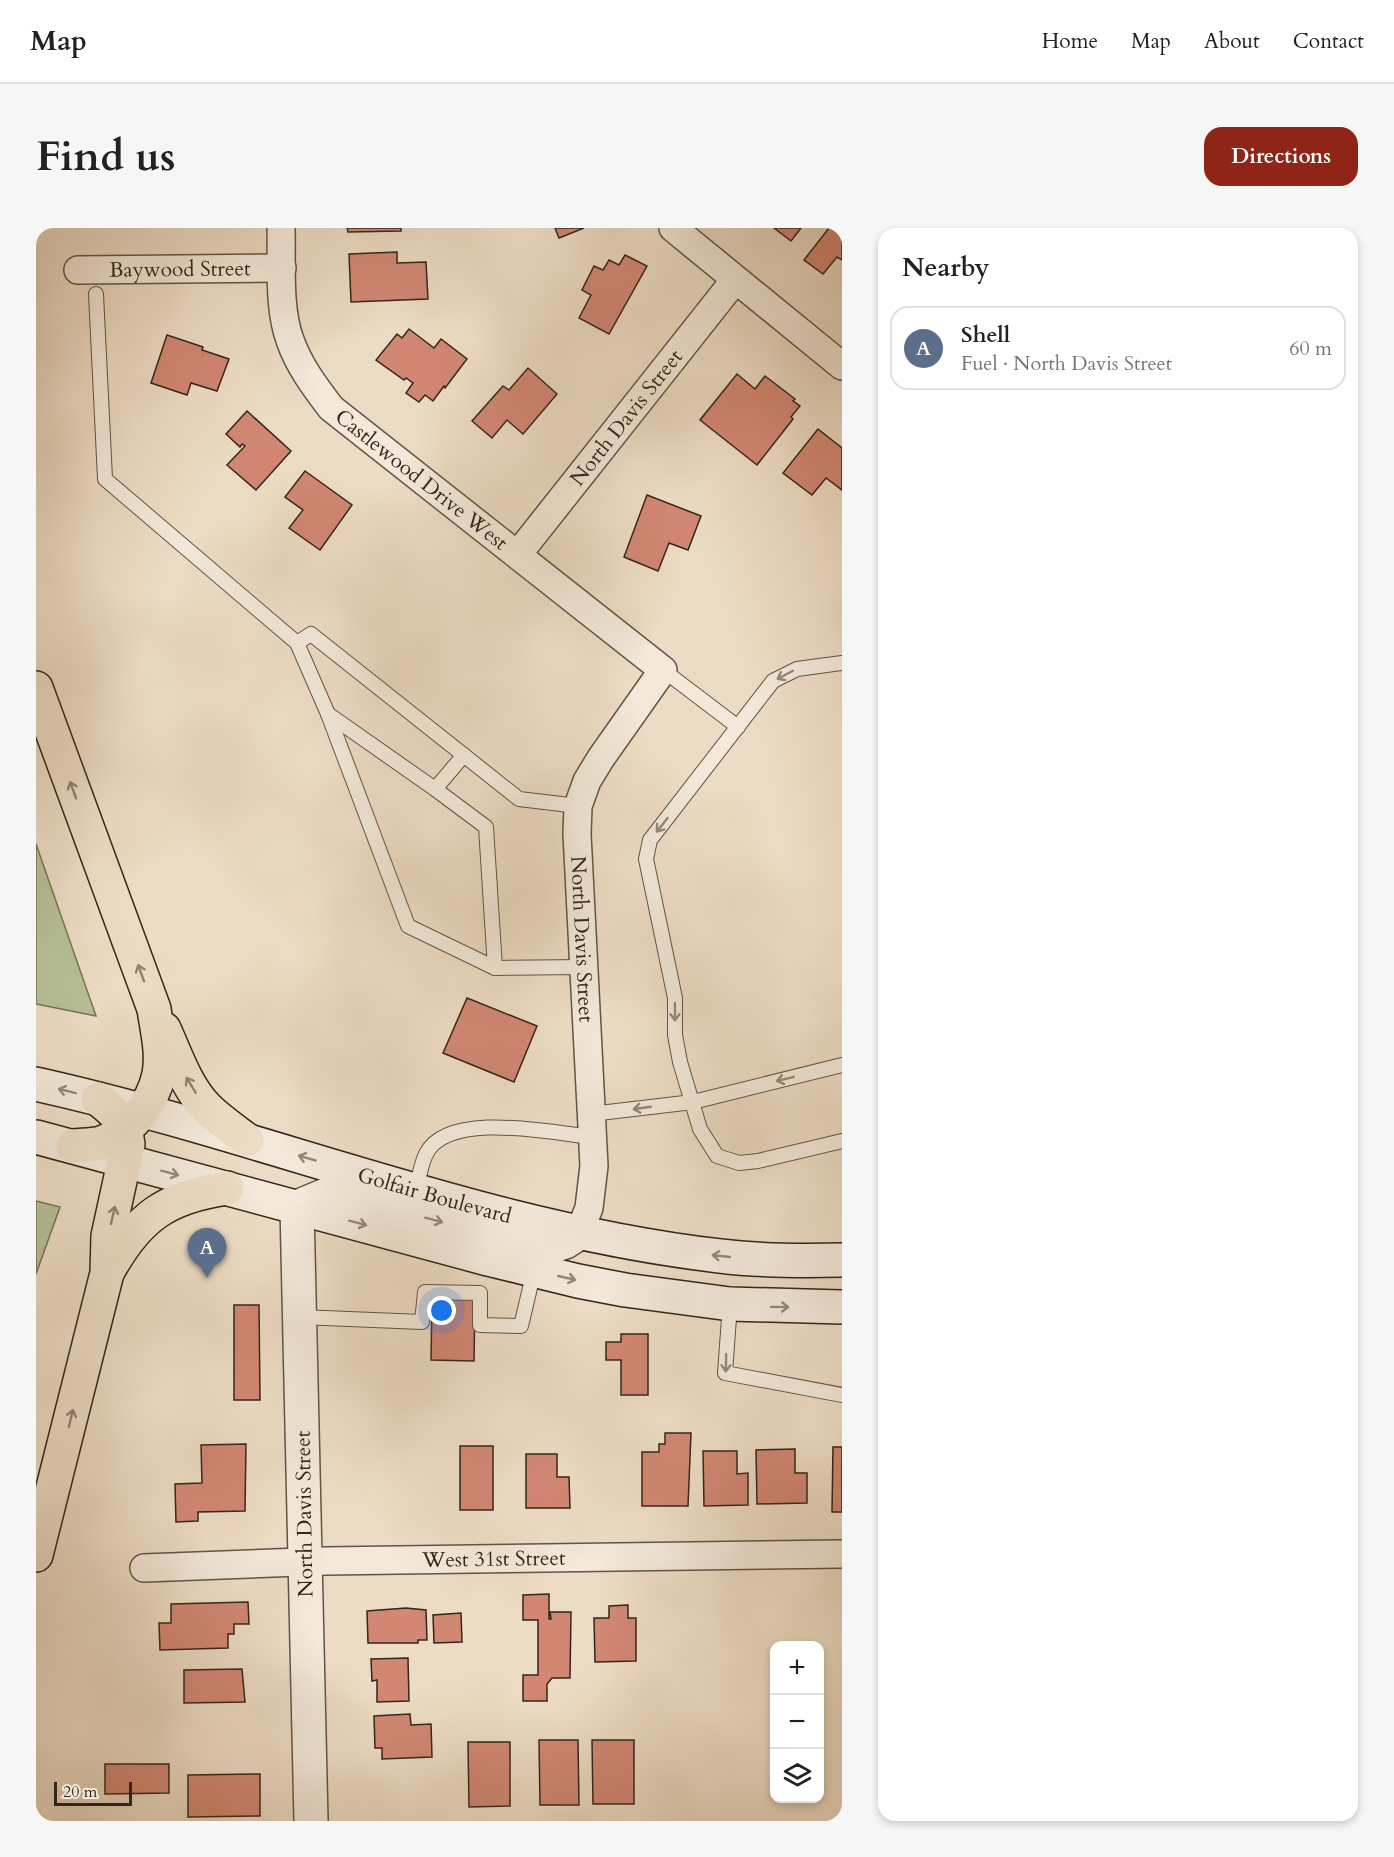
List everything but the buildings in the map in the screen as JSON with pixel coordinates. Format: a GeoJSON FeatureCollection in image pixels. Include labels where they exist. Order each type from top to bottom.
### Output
{"type":"FeatureCollection","features":[{"type":"Feature","properties":{"kind":"highway"},"geometry":{"type":"LineString","coordinates":[[36,688],[154,1009],[198,1097],[206,1107],[247,1140]]}},
{"type":"Feature","properties":{"kind":"highway"},"geometry":{"type":"LineString","coordinates":[[36,1555],[107,1273],[108,1236],[132,1133],[159,1075],[159,1042],[154,1009]]}},
{"type":"Feature","properties":{"kind":"highway"},"geometry":{"type":"LineString","coordinates":[[98,1099],[115,1112],[132,1133]]}},
{"type":"Feature","properties":{"kind":"highway"},"geometry":{"type":"LineString","coordinates":[[73,1146],[101,1143],[132,1133]]}},
{"type":"Feature","properties":{"kind":"highway"},"geometry":{"type":"LineString","coordinates":[[107,1273],[122,1245],[144,1221],[159,1209],[199,1192],[227,1188]]}},
{"type":"Feature","properties":{"kind":"main road"},"geometry":{"type":"LineString","coordinates":[[36,1084],[98,1099]]}},
{"type":"Feature","properties":{"kind":"main road","name":"Golfair Boulevard"},"geometry":{"type":"LineString","coordinates":[[132,1133],[247,1140],[493,1212],[579,1233],[722,1256],[842,1260]]}},
{"type":"Feature","properties":{"kind":"main road"},"geometry":{"type":"LineString","coordinates":[[132,1133],[227,1188],[534,1271],[625,1290],[730,1304],[842,1307]]}},
{"type":"Feature","properties":{"kind":"main road"},"geometry":{"type":"LineString","coordinates":[[36,1137],[73,1146]]}},
{"type":"Feature","properties":{"kind":"main road"},"geometry":{"type":"LineString","coordinates":[[297,1207],[328,1194],[363,1201],[524,1244],[552,1247],[579,1233]]}},
{"type":"Feature","properties":{"kind":"main road","name":"North Davis Street"},"geometry":{"type":"LineString","coordinates":[[297,1207],[311,1821]]}},
{"type":"Feature","properties":{"kind":"street","name":"Castlewood Drive West"},"geometry":{"type":"LineString","coordinates":[[281,228],[284,314],[289,339],[312,383],[332,408],[663,670]]}},
{"type":"Feature","properties":{"kind":"street"},"geometry":{"type":"LineString","coordinates":[[673,228],[842,366]]}},
{"type":"Feature","properties":{"kind":"street","name":"Baywood Street"},"geometry":{"type":"LineString","coordinates":[[78,270],[282,268]]}},
{"type":"Feature","properties":{"kind":"street","name":"North Davis Street"},"geometry":{"type":"LineString","coordinates":[[518,554],[735,280]]}},
{"type":"Feature","properties":{"kind":"street","name":"North Davis Street"},"geometry":{"type":"LineString","coordinates":[[579,1233],[589,1208],[594,1166],[577,834],[578,806],[587,781],[600,758],[663,670]]}},
{"type":"Feature","properties":{"kind":"street","name":"West 31st Street"},"geometry":{"type":"LineString","coordinates":[[144,1568],[305,1562],[842,1554]]}},
{"type":"Feature","properties":{"kind":"lane"},"geometry":{"type":"LineString","coordinates":[[96,294],[105,479],[297,643],[328,714],[408,926],[495,968],[585,967]]}},
{"type":"Feature","properties":{"kind":"lane"},"geometry":{"type":"LineString","coordinates":[[297,643],[311,634],[519,799],[578,806]]}},
{"type":"Feature","properties":{"kind":"lane"},"geometry":{"type":"LineString","coordinates":[[842,663],[797,669],[773,681],[650,840],[646,859],[675,998],[675,1035],[680,1062],[700,1129],[717,1156],[739,1163],[758,1161],[842,1142]]}},
{"type":"Feature","properties":{"kind":"lane"},"geometry":{"type":"LineString","coordinates":[[663,670],[738,727]]}},
{"type":"Feature","properties":{"kind":"lane"},"geometry":{"type":"LineString","coordinates":[[328,714],[486,827],[495,968]]}},
{"type":"Feature","properties":{"kind":"lane"},"geometry":{"type":"LineString","coordinates":[[435,789],[464,755]]}},
{"type":"Feature","properties":{"kind":"lane"},"geometry":{"type":"LineString","coordinates":[[416,1189],[426,1152],[443,1136],[468,1128],[592,1125],[842,1065]]}},
{"type":"Feature","properties":{"kind":"lane"},"geometry":{"type":"LineString","coordinates":[[299,1317],[422,1322],[425,1292],[480,1293],[480,1325],[521,1326],[534,1271]]}},
{"type":"Feature","properties":{"kind":"lane"},"geometry":{"type":"LineString","coordinates":[[730,1304],[726,1373],[842,1395]]}},
{"type":"Feature","properties":{"kind":"green space"},"geometry":{"type":"Polygon","coordinates":[[[36,844],[96,1016],[36,1004],[36,844]]]}},
{"type":"Feature","properties":{"kind":"green space"},"geometry":{"type":"Polygon","coordinates":[[[36,1201],[60,1207],[36,1274],[36,1201]]]}},
{"type":"Feature","properties":{"kind":"place","name":"Shell"},"geometry":{"type":"Point","coordinates":[207,1278]}}]}
